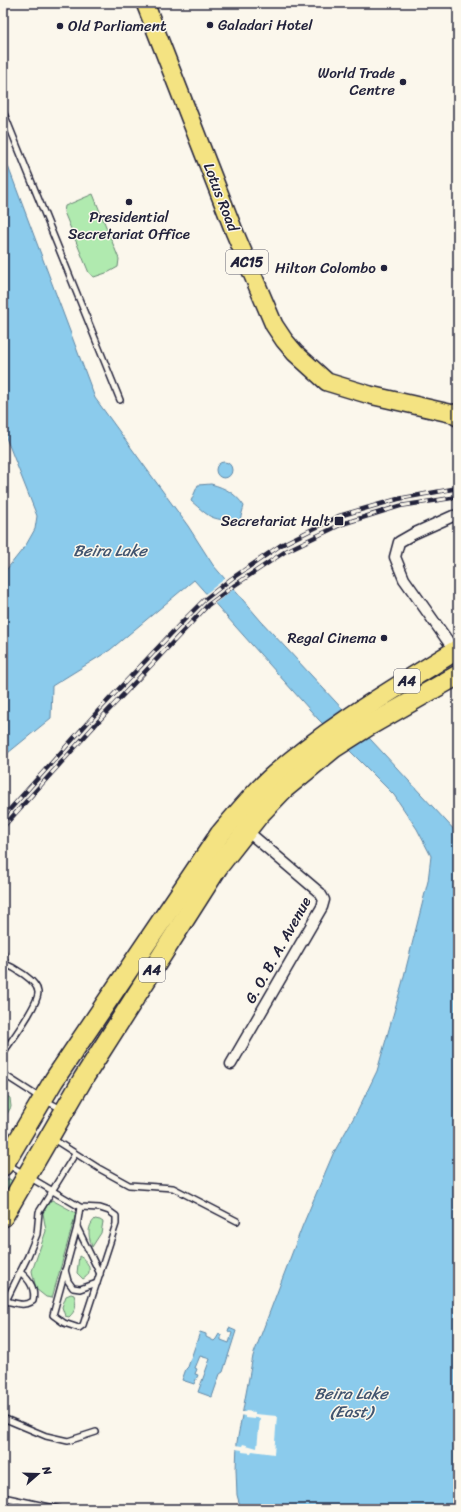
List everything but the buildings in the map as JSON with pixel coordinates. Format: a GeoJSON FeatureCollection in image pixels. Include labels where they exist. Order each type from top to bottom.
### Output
{"type":"FeatureCollection","features":[{"type":"Feature","properties":{"kind":"highway","name":"A4"},"geometry":{"type":"LineString","coordinates":[[4,1164],[42,1099],[220,834],[246,804],[272,777],[329,742],[457,652]]}},
{"type":"Feature","properties":{"kind":"highway","name":"A4"},"geometry":{"type":"LineString","coordinates":[[361,720],[458,675]]}},
{"type":"Feature","properties":{"kind":"highway","name":"A4"},"geometry":{"type":"LineString","coordinates":[[3,1217],[83,1079],[214,874],[246,830],[259,815],[329,742]]}},
{"type":"Feature","properties":{"kind":"main road","name":"Lotus Road"},"geometry":{"type":"LineString","coordinates":[[145,3],[234,231],[274,326],[284,340],[295,353],[327,382],[370,395],[457,415]]}},
{"type":"Feature","properties":{"kind":"street"},"geometry":{"type":"LineString","coordinates":[[457,652],[404,579],[396,557],[399,542],[413,534],[458,515]]}},
{"type":"Feature","properties":{"kind":"street","name":"G. O. B. A. Avenue"},"geometry":{"type":"LineString","coordinates":[[231,1064],[322,907],[324,900],[320,893],[246,830]]}},
{"type":"Feature","properties":{"kind":"lane"},"geometry":{"type":"LineString","coordinates":[[3,111],[120,400]]}},
{"type":"Feature","properties":{"kind":"lane"},"geometry":{"type":"LineString","coordinates":[[3,952],[4,964],[29,978],[36,985],[38,992],[35,1003],[3,1053]]}},
{"type":"Feature","properties":{"kind":"lane"},"geometry":{"type":"LineString","coordinates":[[3,1074],[42,1099],[64,1110]]}},
{"type":"Feature","properties":{"kind":"lane"},"geometry":{"type":"LineString","coordinates":[[49,1137],[75,1154],[129,1185],[172,1188],[237,1221]]}},
{"type":"Feature","properties":{"kind":"lane"},"geometry":{"type":"LineString","coordinates":[[3,1307],[37,1234],[39,1212],[51,1190],[75,1154]]}},
{"type":"Feature","properties":{"kind":"lane"},"geometry":{"type":"LineString","coordinates":[[4,1164],[80,1207],[100,1208],[109,1211],[116,1216],[116,1224],[100,1274],[83,1325],[79,1328],[64,1323],[53,1315],[77,1227],[80,1207]]}},
{"type":"Feature","properties":{"kind":"lane"},"geometry":{"type":"LineString","coordinates":[[77,1227],[100,1274]]}},
{"type":"Feature","properties":{"kind":"lane"},"geometry":{"type":"LineString","coordinates":[[65,1269],[68,1281],[73,1288],[80,1289],[97,1283]]}},
{"type":"Feature","properties":{"kind":"lane"},"geometry":{"type":"LineString","coordinates":[[6,1301],[22,1305],[33,1301],[34,1295],[32,1285],[28,1278],[20,1272]]}},
{"type":"Feature","properties":{"kind":"lane"},"geometry":{"type":"LineString","coordinates":[[3,1418],[46,1436],[68,1441],[96,1432]]}},
{"type":"Feature","properties":{"kind":"lane"},"geometry":{"type":"LineString","coordinates":[[3,1497],[59,1509]]}},
{"type":"Feature","properties":{"kind":"green space"},"geometry":{"type":"Polygon","coordinates":[[[93,194],[119,259],[118,267],[94,277],[89,273],[64,212],[65,206],[93,194]]]}},
{"type":"Feature","properties":{"kind":"green space"},"geometry":{"type":"Polygon","coordinates":[[[3,1093],[10,1098],[11,1107],[3,1121],[3,1093]]]}},
{"type":"Feature","properties":{"kind":"green space"},"geometry":{"type":"Polygon","coordinates":[[[8,1179],[12,1182],[3,1197],[3,1187],[8,1179]]]}},
{"type":"Feature","properties":{"kind":"green space"},"geometry":{"type":"Polygon","coordinates":[[[52,1200],[76,1213],[52,1298],[46,1297],[36,1289],[32,1271],[46,1231],[43,1213],[49,1202],[52,1200]]]}},
{"type":"Feature","properties":{"kind":"green space"},"geometry":{"type":"Polygon","coordinates":[[[95,1219],[103,1222],[101,1233],[92,1247],[89,1229],[95,1219]]]}},
{"type":"Feature","properties":{"kind":"green space"},"geometry":{"type":"Polygon","coordinates":[[[79,1256],[88,1264],[89,1267],[88,1274],[83,1279],[77,1273],[79,1256]]]}},
{"type":"Feature","properties":{"kind":"green space"},"geometry":{"type":"Polygon","coordinates":[[[71,1294],[74,1295],[76,1304],[69,1317],[65,1316],[62,1307],[66,1296],[71,1294]]]}},
{"type":"Feature","properties":{"kind":"water"},"geometry":{"type":"Polygon","coordinates":[[[3,153],[95,398],[188,526],[213,565],[261,621],[458,834],[458,1509],[241,1509],[237,1495],[237,1442],[253,1356],[302,1227],[333,1154],[358,1110],[377,1071],[402,984],[428,881],[431,856],[417,829],[394,795],[318,719],[194,580],[110,650],[52,686],[51,718],[3,757],[3,574],[26,545],[35,529],[37,516],[3,430],[3,153]]]}},
{"type":"Feature","properties":{"kind":"water"},"geometry":{"type":"Polygon","coordinates":[[[221,462],[227,462],[232,467],[230,476],[227,478],[221,478],[216,473],[216,467],[221,462]]]}},
{"type":"Feature","properties":{"kind":"water"},"geometry":{"type":"Polygon","coordinates":[[[211,484],[221,487],[238,498],[244,506],[240,520],[236,521],[211,517],[191,501],[198,485],[211,484]]]}},
{"type":"Feature","properties":{"kind":"water"},"geometry":{"type":"Polygon","coordinates":[[[229,1328],[236,1331],[223,1372],[220,1374],[212,1397],[198,1392],[210,1359],[200,1356],[195,1368],[197,1369],[195,1374],[198,1375],[194,1384],[182,1380],[200,1332],[206,1334],[206,1337],[214,1341],[219,1334],[221,1335],[221,1340],[229,1343],[232,1333],[228,1331],[229,1328]]]}},
{"type":"Feature","properties":{"kind":"pier"},"geometry":{"type":"Polygon","coordinates":[[[226,578],[235,588],[213,605],[204,595],[226,578]]]}},
{"type":"Feature","properties":{"kind":"pier"},"geometry":{"type":"Polygon","coordinates":[[[240,1412],[255,1412],[255,1414],[277,1416],[274,1454],[252,1451],[251,1453],[242,1452],[242,1450],[235,1449],[235,1445],[242,1446],[243,1444],[257,1448],[260,1418],[245,1418],[245,1416],[240,1415],[240,1412]]]}},
{"type":"Feature","properties":{"kind":"railway"},"geometry":{"type":"LineString","coordinates":[[3,817],[99,710],[184,620],[204,600],[231,579],[281,545],[339,516],[398,499],[458,488]]}},
{"type":"Feature","properties":{"kind":"railway"},"geometry":{"type":"LineString","coordinates":[[3,827],[105,714],[208,605],[235,585],[286,551],[342,524],[400,506],[458,497]]}},
{"type":"Feature","properties":{"kind":"place","name":"Galadari Hotel"},"geometry":{"type":"Point","coordinates":[210,25]}},
{"type":"Feature","properties":{"kind":"place","name":"Old Parliament"},"geometry":{"type":"Point","coordinates":[60,26]}},
{"type":"Feature","properties":{"kind":"place","name":"World Trade Centre"},"geometry":{"type":"Point","coordinates":[403,82]}},
{"type":"Feature","properties":{"kind":"place","name":"Presidential Secretariat Office"},"geometry":{"type":"Point","coordinates":[129,202]}},
{"type":"Feature","properties":{"kind":"place","name":"Hilton Colombo"},"geometry":{"type":"Point","coordinates":[384,268]}},
{"type":"Feature","properties":{"kind":"place","name":"Secretariat Halt"},"geometry":{"type":"Point","coordinates":[339,521]}},
{"type":"Feature","properties":{"kind":"place","name":"Regal Cinema"},"geometry":{"type":"Point","coordinates":[384,638]}},
{"type":"Feature","properties":{"kind":"water label","name":"Beira Lake"},"geometry":{"type":"Point","coordinates":[110,550]}},
{"type":"Feature","properties":{"kind":"water label","name":"Beira Lake (East)"},"geometry":{"type":"Point","coordinates":[351,1402]}}]}
